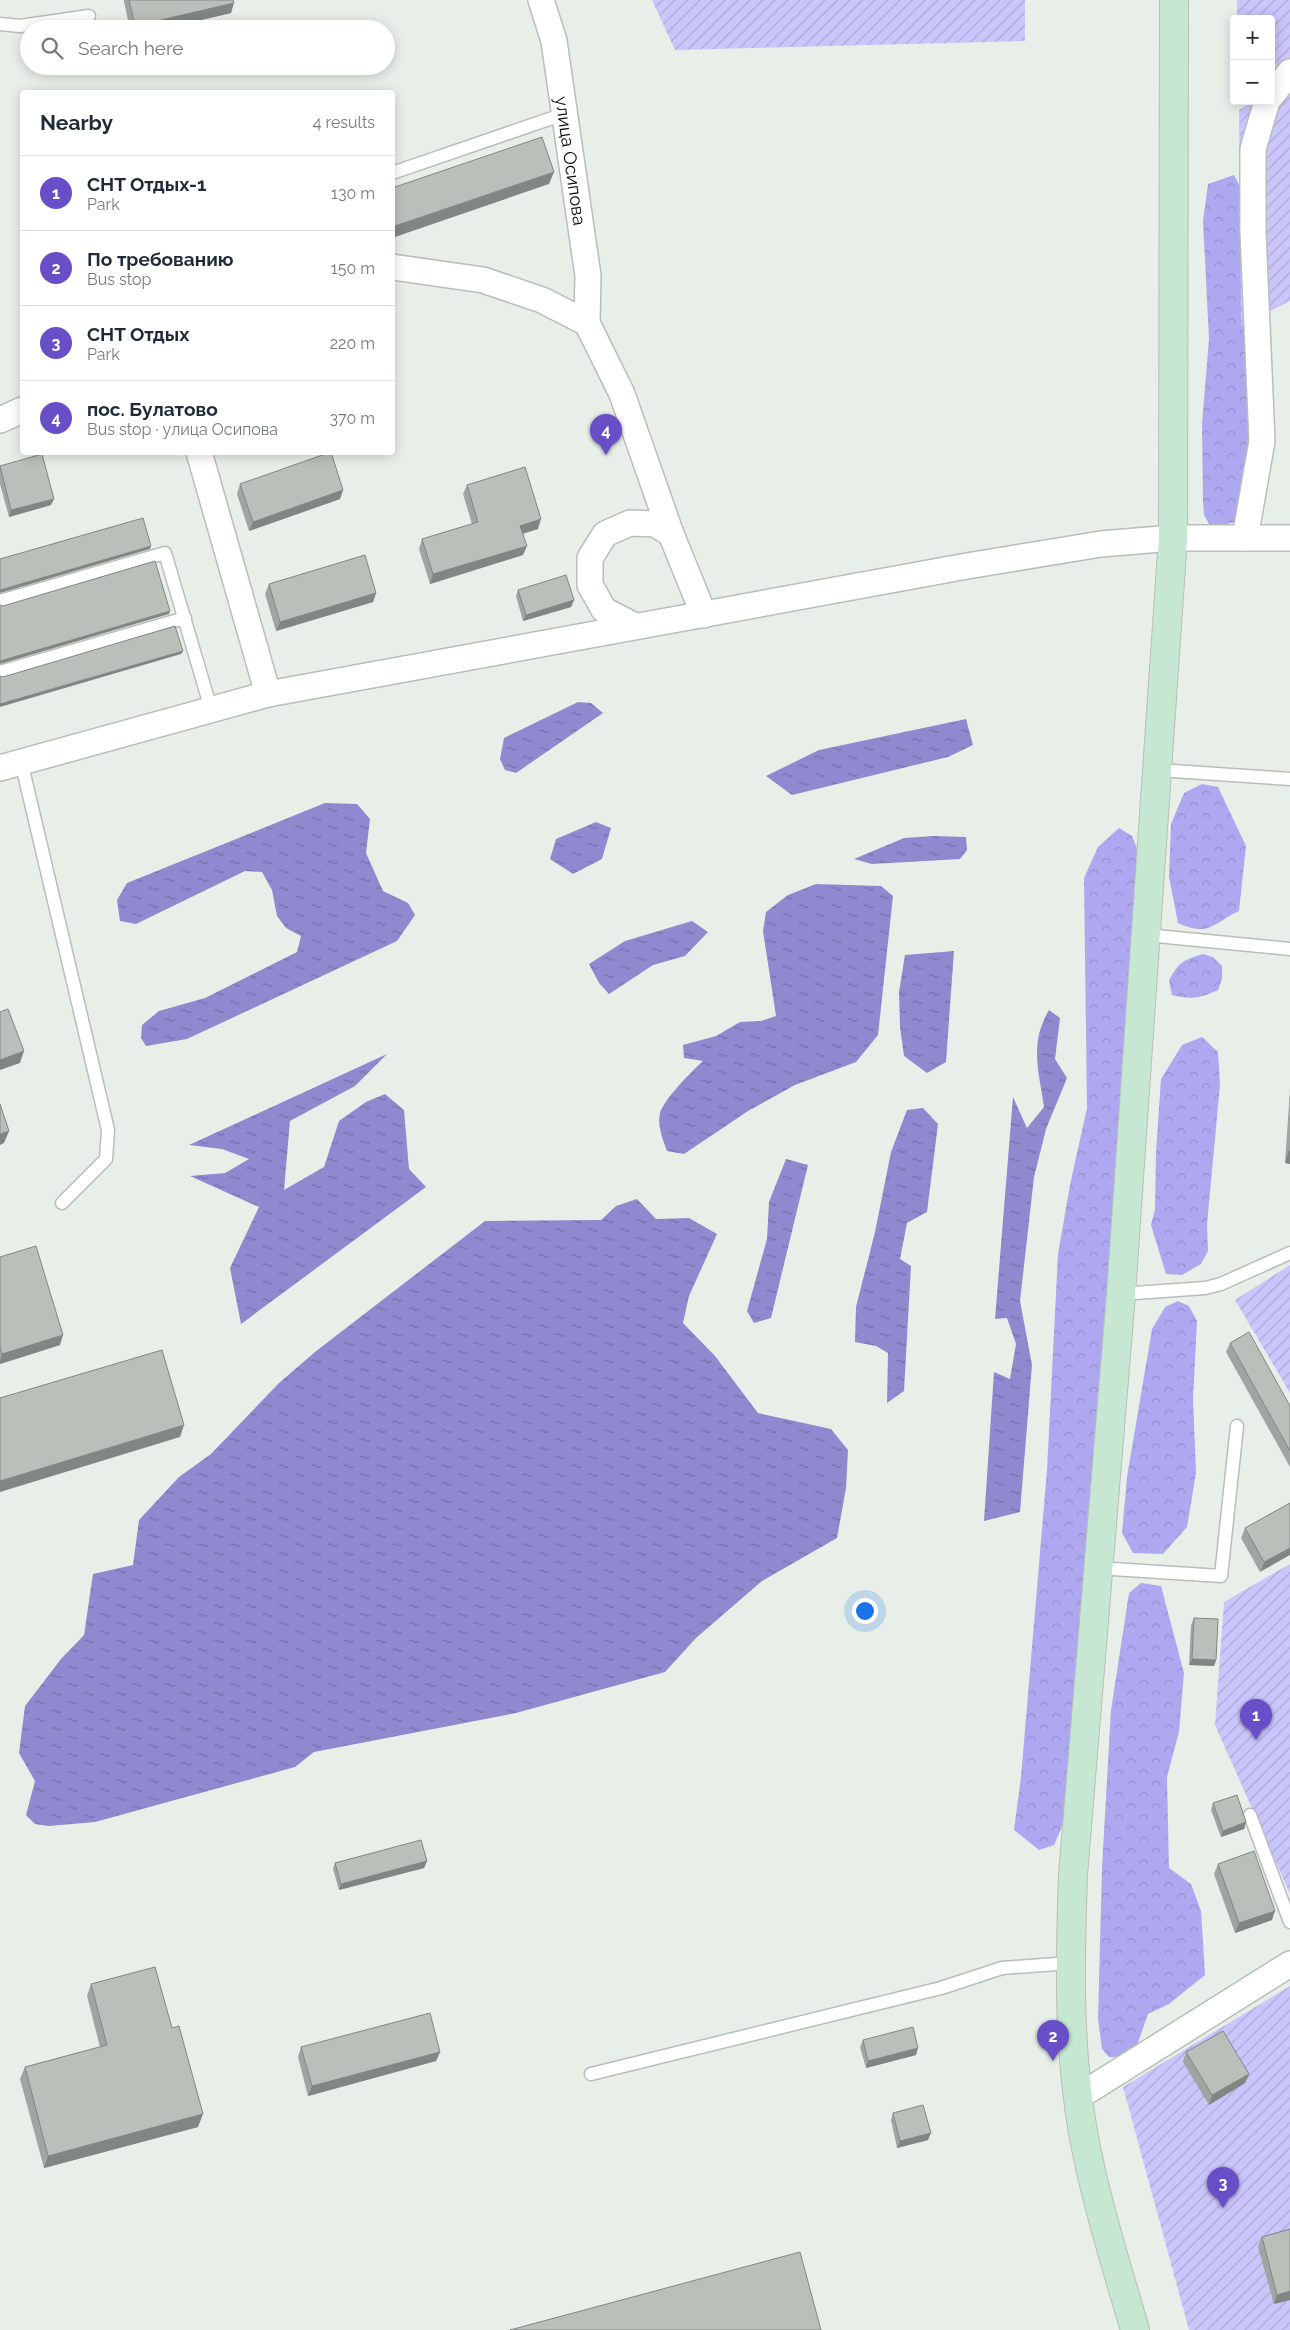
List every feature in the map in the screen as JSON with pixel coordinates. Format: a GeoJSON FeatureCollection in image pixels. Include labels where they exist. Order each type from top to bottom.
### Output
{"type":"FeatureCollection","features":[{"type":"Feature","properties":{"kind":"main road"},"geometry":{"type":"LineString","coordinates":[[1136,2330],[1094,2189],[1078,2097],[1072,2028],[1070,1963],[1073,1875],[1121,1294],[1173,538],[1174,0]]}},
{"type":"Feature","properties":{"kind":"street","name":"улица Осипова"},"geometry":{"type":"LineString","coordinates":[[540,0],[554,41],[588,276],[587,323],[622,394],[671,534],[704,615]]}},
{"type":"Feature","properties":{"kind":"street"},"geometry":{"type":"LineString","coordinates":[[1275,91],[1290,72]]}},
{"type":"Feature","properties":{"kind":"street"},"geometry":{"type":"LineString","coordinates":[[1245,538],[1262,441],[1253,232],[1252,149],[1266,105]]}},
{"type":"Feature","properties":{"kind":"street"},"geometry":{"type":"LineString","coordinates":[[395,267],[483,280],[542,300],[587,323]]}},
{"type":"Feature","properties":{"kind":"street"},"geometry":{"type":"LineString","coordinates":[[0,420],[20,411]]}},
{"type":"Feature","properties":{"kind":"street"},"geometry":{"type":"LineString","coordinates":[[200,455],[268,694]]}},
{"type":"Feature","properties":{"kind":"street"},"geometry":{"type":"LineString","coordinates":[[635,626],[604,610],[590,586],[590,558],[605,534],[630,523],[655,524],[671,534]]}},
{"type":"Feature","properties":{"kind":"street"},"geometry":{"type":"LineString","coordinates":[[10,764],[268,694],[976,564],[1101,544],[1173,538],[1290,538]]}},
{"type":"Feature","properties":{"kind":"street"},"geometry":{"type":"LineString","coordinates":[[1078,2097],[1290,1964]]}},
{"type":"Feature","properties":{"kind":"lane"},"geometry":{"type":"LineString","coordinates":[[61,20],[89,16]]}},
{"type":"Feature","properties":{"kind":"lane"},"geometry":{"type":"LineString","coordinates":[[0,24],[20,26]]}},
{"type":"Feature","properties":{"kind":"lane"},"geometry":{"type":"LineString","coordinates":[[395,172],[564,114]]}},
{"type":"Feature","properties":{"kind":"lane"},"geometry":{"type":"LineString","coordinates":[[0,601],[165,553],[210,709]]}},
{"type":"Feature","properties":{"kind":"lane"},"geometry":{"type":"LineString","coordinates":[[0,672],[184,618]]}},
{"type":"Feature","properties":{"kind":"lane"},"geometry":{"type":"LineString","coordinates":[[10,764],[108,1130],[106,1159],[62,1203]]}},
{"type":"Feature","properties":{"kind":"lane"},"geometry":{"type":"LineString","coordinates":[[1158,770],[1290,779]]}},
{"type":"Feature","properties":{"kind":"lane"},"geometry":{"type":"LineString","coordinates":[[1146,935],[1290,949]]}},
{"type":"Feature","properties":{"kind":"lane"},"geometry":{"type":"LineString","coordinates":[[1121,1294],[1205,1288],[1221,1284],[1290,1253]]}},
{"type":"Feature","properties":{"kind":"lane"},"geometry":{"type":"LineString","coordinates":[[1097,1568],[1221,1576],[1237,1426]]}},
{"type":"Feature","properties":{"kind":"lane"},"geometry":{"type":"LineString","coordinates":[[1250,1815],[1290,1922]]}},
{"type":"Feature","properties":{"kind":"lane"},"geometry":{"type":"LineString","coordinates":[[591,2074],[941,1988],[1002,1968],[1070,1963]]}},
{"type":"Feature","properties":{"kind":"green space"},"geometry":{"type":"Polygon","coordinates":[[[1234,175],[1245,196],[1252,448],[1240,521],[1211,527],[1204,515],[1203,502],[1202,423],[1209,339],[1203,221],[1208,184],[1234,175]]]}},
{"type":"Feature","properties":{"kind":"green space"},"geometry":{"type":"Polygon","coordinates":[[[1202,784],[1218,787],[1246,846],[1239,911],[1210,927],[1197,929],[1178,923],[1169,877],[1171,824],[1184,793],[1202,784]]]}},
{"type":"Feature","properties":{"kind":"green space"},"geometry":{"type":"Polygon","coordinates":[[[1119,828],[1132,836],[1142,861],[1124,1126],[1066,1817],[1054,1845],[1039,1850],[1014,1830],[1021,1777],[1047,1470],[1058,1254],[1070,1185],[1087,1108],[1084,878],[1098,847],[1119,828]]]}},
{"type":"Feature","properties":{"kind":"green space"},"geometry":{"type":"Polygon","coordinates":[[[1203,954],[1213,957],[1222,966],[1222,979],[1218,990],[1196,997],[1172,995],[1169,980],[1179,965],[1186,960],[1203,954]]]}},
{"type":"Feature","properties":{"kind":"green space"},"geometry":{"type":"Polygon","coordinates":[[[1202,1037],[1218,1052],[1220,1085],[1207,1224],[1208,1251],[1201,1264],[1182,1275],[1166,1274],[1151,1225],[1155,1209],[1156,1152],[1161,1079],[1182,1045],[1202,1037]]]}},
{"type":"Feature","properties":{"kind":"green space"},"geometry":{"type":"Polygon","coordinates":[[[1178,1301],[1189,1306],[1197,1321],[1193,1399],[1196,1473],[1187,1527],[1163,1554],[1133,1553],[1122,1533],[1127,1477],[1152,1329],[1165,1307],[1178,1301]]]}},
{"type":"Feature","properties":{"kind":"green space"},"geometry":{"type":"Polygon","coordinates":[[[1141,1583],[1161,1586],[1184,1673],[1179,1732],[1167,1777],[1169,1868],[1191,1884],[1201,1911],[1205,1975],[1169,2004],[1148,2014],[1135,2051],[1124,2057],[1109,2057],[1102,2049],[1098,2019],[1102,1867],[1111,1710],[1129,1593],[1141,1583]]]}},
{"type":"Feature","properties":{"kind":"shaded area"},"geometry":{"type":"Polygon","coordinates":[[[652,0],[1025,0],[1025,41],[675,50],[652,0]]]}},
{"type":"Feature","properties":{"kind":"shaded area"},"geometry":{"type":"Polygon","coordinates":[[[1237,0],[1290,0],[1290,59],[1275,67],[1275,15],[1237,15],[1237,0]]]}},
{"type":"Feature","properties":{"kind":"shaded area"},"geometry":{"type":"Polygon","coordinates":[[[1290,80],[1290,301],[1241,326],[1239,110],[1248,105],[1275,105],[1275,89],[1290,80]]]}},
{"type":"Feature","properties":{"kind":"shaded area"},"geometry":{"type":"Polygon","coordinates":[[[1290,1265],[1290,1393],[1235,1300],[1290,1265]]]}},
{"type":"Feature","properties":{"kind":"shaded area"},"geometry":{"type":"Polygon","coordinates":[[[1290,1564],[1290,1894],[1215,1725],[1224,1602],[1290,1564]]]}},
{"type":"Feature","properties":{"kind":"shaded area"},"geometry":{"type":"Polygon","coordinates":[[[1290,1986],[1290,2330],[1189,2330],[1123,2087],[1290,1986]]]}},
{"type":"Feature","properties":{"kind":"water"},"geometry":{"type":"Polygon","coordinates":[[[578,702],[591,703],[603,713],[516,773],[505,770],[500,759],[504,738],[578,702]]]}},
{"type":"Feature","properties":{"kind":"water"},"geometry":{"type":"Polygon","coordinates":[[[966,719],[973,745],[948,757],[792,795],[766,776],[819,750],[966,719]]]}},
{"type":"Feature","properties":{"kind":"water"},"geometry":{"type":"Polygon","coordinates":[[[325,803],[357,804],[370,819],[366,853],[383,891],[408,903],[415,915],[397,941],[187,1039],[146,1046],[141,1038],[142,1025],[159,1011],[205,998],[297,952],[301,936],[286,928],[277,916],[272,890],[262,872],[245,871],[136,924],[120,921],[117,900],[127,883],[325,803]]]}},
{"type":"Feature","properties":{"kind":"water"},"geometry":{"type":"Polygon","coordinates":[[[596,822],[611,828],[602,859],[573,874],[550,859],[556,839],[596,822]]]}},
{"type":"Feature","properties":{"kind":"water"},"geometry":{"type":"Polygon","coordinates":[[[933,836],[966,837],[967,850],[960,859],[872,864],[854,859],[904,838],[933,836]]]}},
{"type":"Feature","properties":{"kind":"water"},"geometry":{"type":"Polygon","coordinates":[[[816,884],[881,886],[893,896],[878,1035],[856,1062],[795,1085],[748,1111],[684,1154],[667,1151],[660,1127],[660,1113],[685,1078],[703,1061],[684,1058],[683,1045],[716,1036],[740,1022],[761,1021],[776,1016],[763,931],[766,912],[788,895],[816,884]]]}},
{"type":"Feature","properties":{"kind":"water"},"geometry":{"type":"Polygon","coordinates":[[[692,921],[708,932],[685,956],[653,965],[609,994],[599,983],[589,964],[625,941],[692,921]]]}},
{"type":"Feature","properties":{"kind":"water"},"geometry":{"type":"Polygon","coordinates":[[[954,951],[946,1062],[927,1073],[904,1056],[900,1027],[899,992],[905,955],[954,951]]]}},
{"type":"Feature","properties":{"kind":"water"},"geometry":{"type":"Polygon","coordinates":[[[1049,1010],[1060,1018],[1055,1059],[1067,1078],[1046,1129],[1034,1177],[1020,1301],[1032,1365],[1020,1512],[984,1521],[994,1372],[1010,1379],[1016,1344],[1007,1318],[995,1319],[1013,1097],[1027,1128],[1044,1107],[1038,1069],[1037,1046],[1043,1022],[1049,1010]]]}},
{"type":"Feature","properties":{"kind":"water"},"geometry":{"type":"Polygon","coordinates":[[[387,1054],[355,1086],[290,1121],[284,1190],[324,1167],[339,1121],[366,1102],[385,1094],[404,1110],[409,1169],[426,1187],[241,1324],[230,1268],[259,1207],[190,1176],[225,1173],[249,1159],[222,1149],[189,1145],[387,1054]]]}},
{"type":"Feature","properties":{"kind":"water"},"geometry":{"type":"Polygon","coordinates":[[[923,1108],[938,1124],[927,1212],[907,1223],[900,1259],[911,1266],[904,1391],[887,1403],[888,1353],[876,1346],[855,1342],[856,1307],[875,1232],[891,1152],[907,1110],[923,1108]]]}},
{"type":"Feature","properties":{"kind":"water"},"geometry":{"type":"Polygon","coordinates":[[[786,1159],[808,1165],[771,1318],[754,1323],[747,1311],[767,1239],[769,1202],[786,1159]]]}},
{"type":"Feature","properties":{"kind":"water"},"geometry":{"type":"Polygon","coordinates":[[[637,1199],[656,1219],[689,1218],[717,1234],[689,1296],[683,1323],[715,1356],[758,1413],[831,1429],[848,1450],[846,1488],[837,1538],[762,1581],[696,1638],[665,1672],[516,1713],[314,1752],[295,1767],[95,1822],[49,1826],[35,1824],[26,1815],[35,1781],[19,1753],[25,1706],[61,1659],[84,1635],[93,1574],[133,1565],[139,1520],[179,1477],[211,1454],[279,1383],[315,1352],[485,1221],[601,1220],[616,1206],[637,1199]]]}},
{"type":"Feature","properties":{"kind":"building"},"geometry":{"type":"Polygon","coordinates":[[[129,0],[233,0],[234,3],[161,20],[134,20],[129,0]]]}},
{"type":"Feature","properties":{"kind":"building"},"geometry":{"type":"Polygon","coordinates":[[[542,137],[554,172],[395,226],[395,187],[542,137]]]}},
{"type":"Feature","properties":{"kind":"building"},"geometry":{"type":"Polygon","coordinates":[[[42,455],[54,499],[11,510],[0,466],[42,455]]]}},
{"type":"Feature","properties":{"kind":"building"},"geometry":{"type":"Polygon","coordinates":[[[322,455],[332,455],[343,490],[253,522],[240,484],[322,455]]]}},
{"type":"Feature","properties":{"kind":"building"},"geometry":{"type":"Polygon","coordinates":[[[525,467],[541,519],[520,526],[527,546],[433,574],[422,539],[478,522],[467,485],[525,467]]]}},
{"type":"Feature","properties":{"kind":"building"},"geometry":{"type":"Polygon","coordinates":[[[143,518],[151,546],[0,590],[0,559],[143,518]]]}},
{"type":"Feature","properties":{"kind":"building"},"geometry":{"type":"Polygon","coordinates":[[[365,555],[376,593],[280,622],[269,584],[365,555]]]}},
{"type":"Feature","properties":{"kind":"building"},"geometry":{"type":"Polygon","coordinates":[[[155,561],[170,611],[0,661],[0,605],[3,606],[155,561]]]}},
{"type":"Feature","properties":{"kind":"building"},"geometry":{"type":"Polygon","coordinates":[[[566,575],[574,600],[526,615],[518,590],[566,575]]]}},
{"type":"Feature","properties":{"kind":"building"},"geometry":{"type":"Polygon","coordinates":[[[175,626],[183,651],[0,704],[0,676],[3,677],[175,626]]]}},
{"type":"Feature","properties":{"kind":"building"},"geometry":{"type":"Polygon","coordinates":[[[8,1009],[24,1051],[0,1060],[0,1012],[8,1009]]]}},
{"type":"Feature","properties":{"kind":"building"},"geometry":{"type":"Polygon","coordinates":[[[0,1104],[9,1131],[0,1134],[0,1104]]]}},
{"type":"Feature","properties":{"kind":"building"},"geometry":{"type":"Polygon","coordinates":[[[36,1246],[63,1335],[2,1354],[0,1347],[0,1257],[36,1246]]]}},
{"type":"Feature","properties":{"kind":"building"},"geometry":{"type":"Polygon","coordinates":[[[1249,1332],[1290,1406],[1290,1451],[1230,1343],[1249,1332]]]}},
{"type":"Feature","properties":{"kind":"building"},"geometry":{"type":"Polygon","coordinates":[[[162,1350],[184,1425],[0,1481],[0,1398],[162,1350]]]}},
{"type":"Feature","properties":{"kind":"building"},"geometry":{"type":"Polygon","coordinates":[[[1290,1503],[1290,1548],[1264,1562],[1245,1528],[1290,1503]]]}},
{"type":"Feature","properties":{"kind":"building"},"geometry":{"type":"Polygon","coordinates":[[[1194,1618],[1218,1619],[1216,1660],[1192,1659],[1194,1618]]]}},
{"type":"Feature","properties":{"kind":"building"},"geometry":{"type":"Polygon","coordinates":[[[1237,1795],[1246,1822],[1223,1831],[1213,1803],[1237,1795]]]}},
{"type":"Feature","properties":{"kind":"building"},"geometry":{"type":"Polygon","coordinates":[[[421,1840],[427,1861],[341,1884],[335,1863],[421,1840]]]}},
{"type":"Feature","properties":{"kind":"building"},"geometry":{"type":"Polygon","coordinates":[[[1254,1851],[1275,1911],[1239,1923],[1218,1864],[1254,1851]]]}},
{"type":"Feature","properties":{"kind":"building"},"geometry":{"type":"Polygon","coordinates":[[[155,1967],[172,2028],[179,2026],[203,2114],[48,2156],[25,2067],[107,2045],[91,1984],[155,1967]]]}},
{"type":"Feature","properties":{"kind":"building"},"geometry":{"type":"Polygon","coordinates":[[[430,2013],[440,2052],[312,2086],[301,2047],[430,2013]]]}},
{"type":"Feature","properties":{"kind":"building"},"geometry":{"type":"Polygon","coordinates":[[[913,2027],[918,2048],[868,2061],[863,2040],[913,2027]]]}},
{"type":"Feature","properties":{"kind":"building"},"geometry":{"type":"Polygon","coordinates":[[[1223,2031],[1249,2074],[1212,2095],[1186,2052],[1223,2031]]]}},
{"type":"Feature","properties":{"kind":"building"},"geometry":{"type":"Polygon","coordinates":[[[923,2105],[931,2133],[900,2141],[893,2113],[923,2105]]]}},
{"type":"Feature","properties":{"kind":"building"},"geometry":{"type":"Polygon","coordinates":[[[1290,2229],[1290,2291],[1277,2295],[1262,2237],[1290,2229]]]}},
{"type":"Feature","properties":{"kind":"building"},"geometry":{"type":"Polygon","coordinates":[[[800,2252],[821,2330],[510,2330],[800,2252]]]}},
{"type":"Feature","properties":{"kind":"place","name":"пос. Булатово"},"geometry":{"type":"Point","coordinates":[606,455]}},
{"type":"Feature","properties":{"kind":"place","name":"СНТ Отдых-1"},"geometry":{"type":"Point","coordinates":[1256,1740]}},
{"type":"Feature","properties":{"kind":"place","name":"По требованию"},"geometry":{"type":"Point","coordinates":[1053,2061]}},
{"type":"Feature","properties":{"kind":"place","name":"СНТ Отдых"},"geometry":{"type":"Point","coordinates":[1223,2208]}}]}
